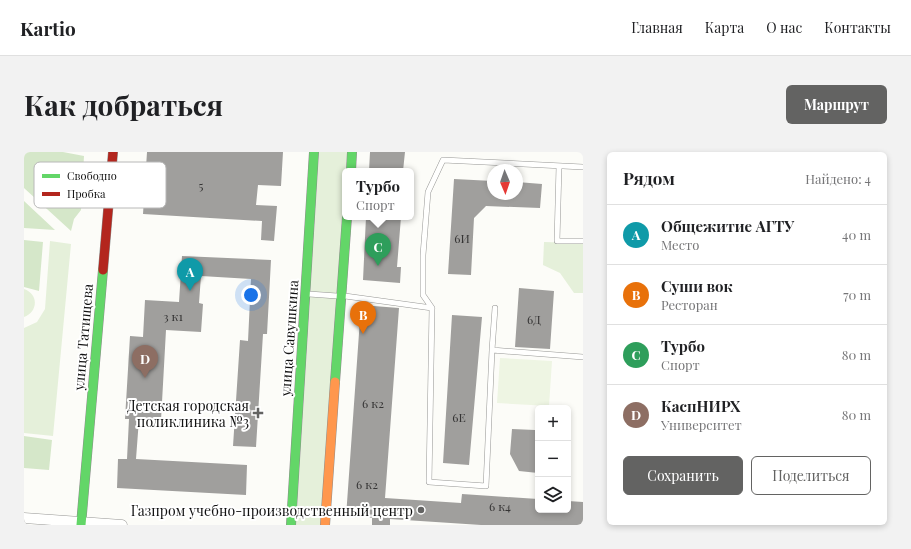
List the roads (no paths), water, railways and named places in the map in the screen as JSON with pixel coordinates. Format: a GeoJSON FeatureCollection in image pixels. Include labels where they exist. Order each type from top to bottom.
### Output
{"type":"FeatureCollection","features":[{"type":"Feature","properties":{"kind":"main road","name":"улица Татищева"},"geometry":{"type":"LineString","coordinates":[[112,162],[113,152]]}},
{"type":"Feature","properties":{"kind":"main road","name":"улица Савушкина"},"geometry":{"type":"LineString","coordinates":[[291,525],[314,152]]}},
{"type":"Feature","properties":{"kind":"main road"},"geometry":{"type":"LineString","coordinates":[[351,168],[352,152]]}},
{"type":"Feature","properties":{"kind":"main road","name":"улица Татищева"},"geometry":{"type":"LineString","coordinates":[[81,524],[108,208]]}},
{"type":"Feature","properties":{"kind":"main road"},"geometry":{"type":"LineString","coordinates":[[325,525],[347,220]]}},
{"type":"Feature","properties":{"kind":"street"},"geometry":{"type":"LineString","coordinates":[[24,518],[81,524],[122,525]]}},
{"type":"Feature","properties":{"kind":"lane"},"geometry":{"type":"LineString","coordinates":[[495,308],[486,486],[429,482],[432,308],[423,295],[423,255],[428,192],[443,160],[583,167]]}},
{"type":"Feature","properties":{"kind":"lane"},"geometry":{"type":"LineString","coordinates":[[559,166],[557,241],[583,241]]}},
{"type":"Feature","properties":{"kind":"lane"},"geometry":{"type":"LineString","coordinates":[[306,294],[342,296],[432,308]]}},
{"type":"Feature","properties":{"kind":"lane"},"geometry":{"type":"LineString","coordinates":[[492,350],[583,357]]}},
{"type":"Feature","properties":{"kind":"place","name":"Турбо"},"geometry":{"type":"Point","coordinates":[378,266]}},
{"type":"Feature","properties":{"kind":"place","name":"Общежитие АГТУ"},"geometry":{"type":"Point","coordinates":[190,291]}},
{"type":"Feature","properties":{"kind":"place","name":"Суши вок"},"geometry":{"type":"Point","coordinates":[363,334]}},
{"type":"Feature","properties":{"kind":"place","name":"КаспНИРХ"},"geometry":{"type":"Point","coordinates":[145,378]}},
{"type":"Feature","properties":{"kind":"place","name":"Детская городская поликлиника №3"},"geometry":{"type":"Point","coordinates":[258,413]}},
{"type":"Feature","properties":{"kind":"place","name":"Газпром учебно-производственный центр"},"geometry":{"type":"Point","coordinates":[421,510]}}]}
